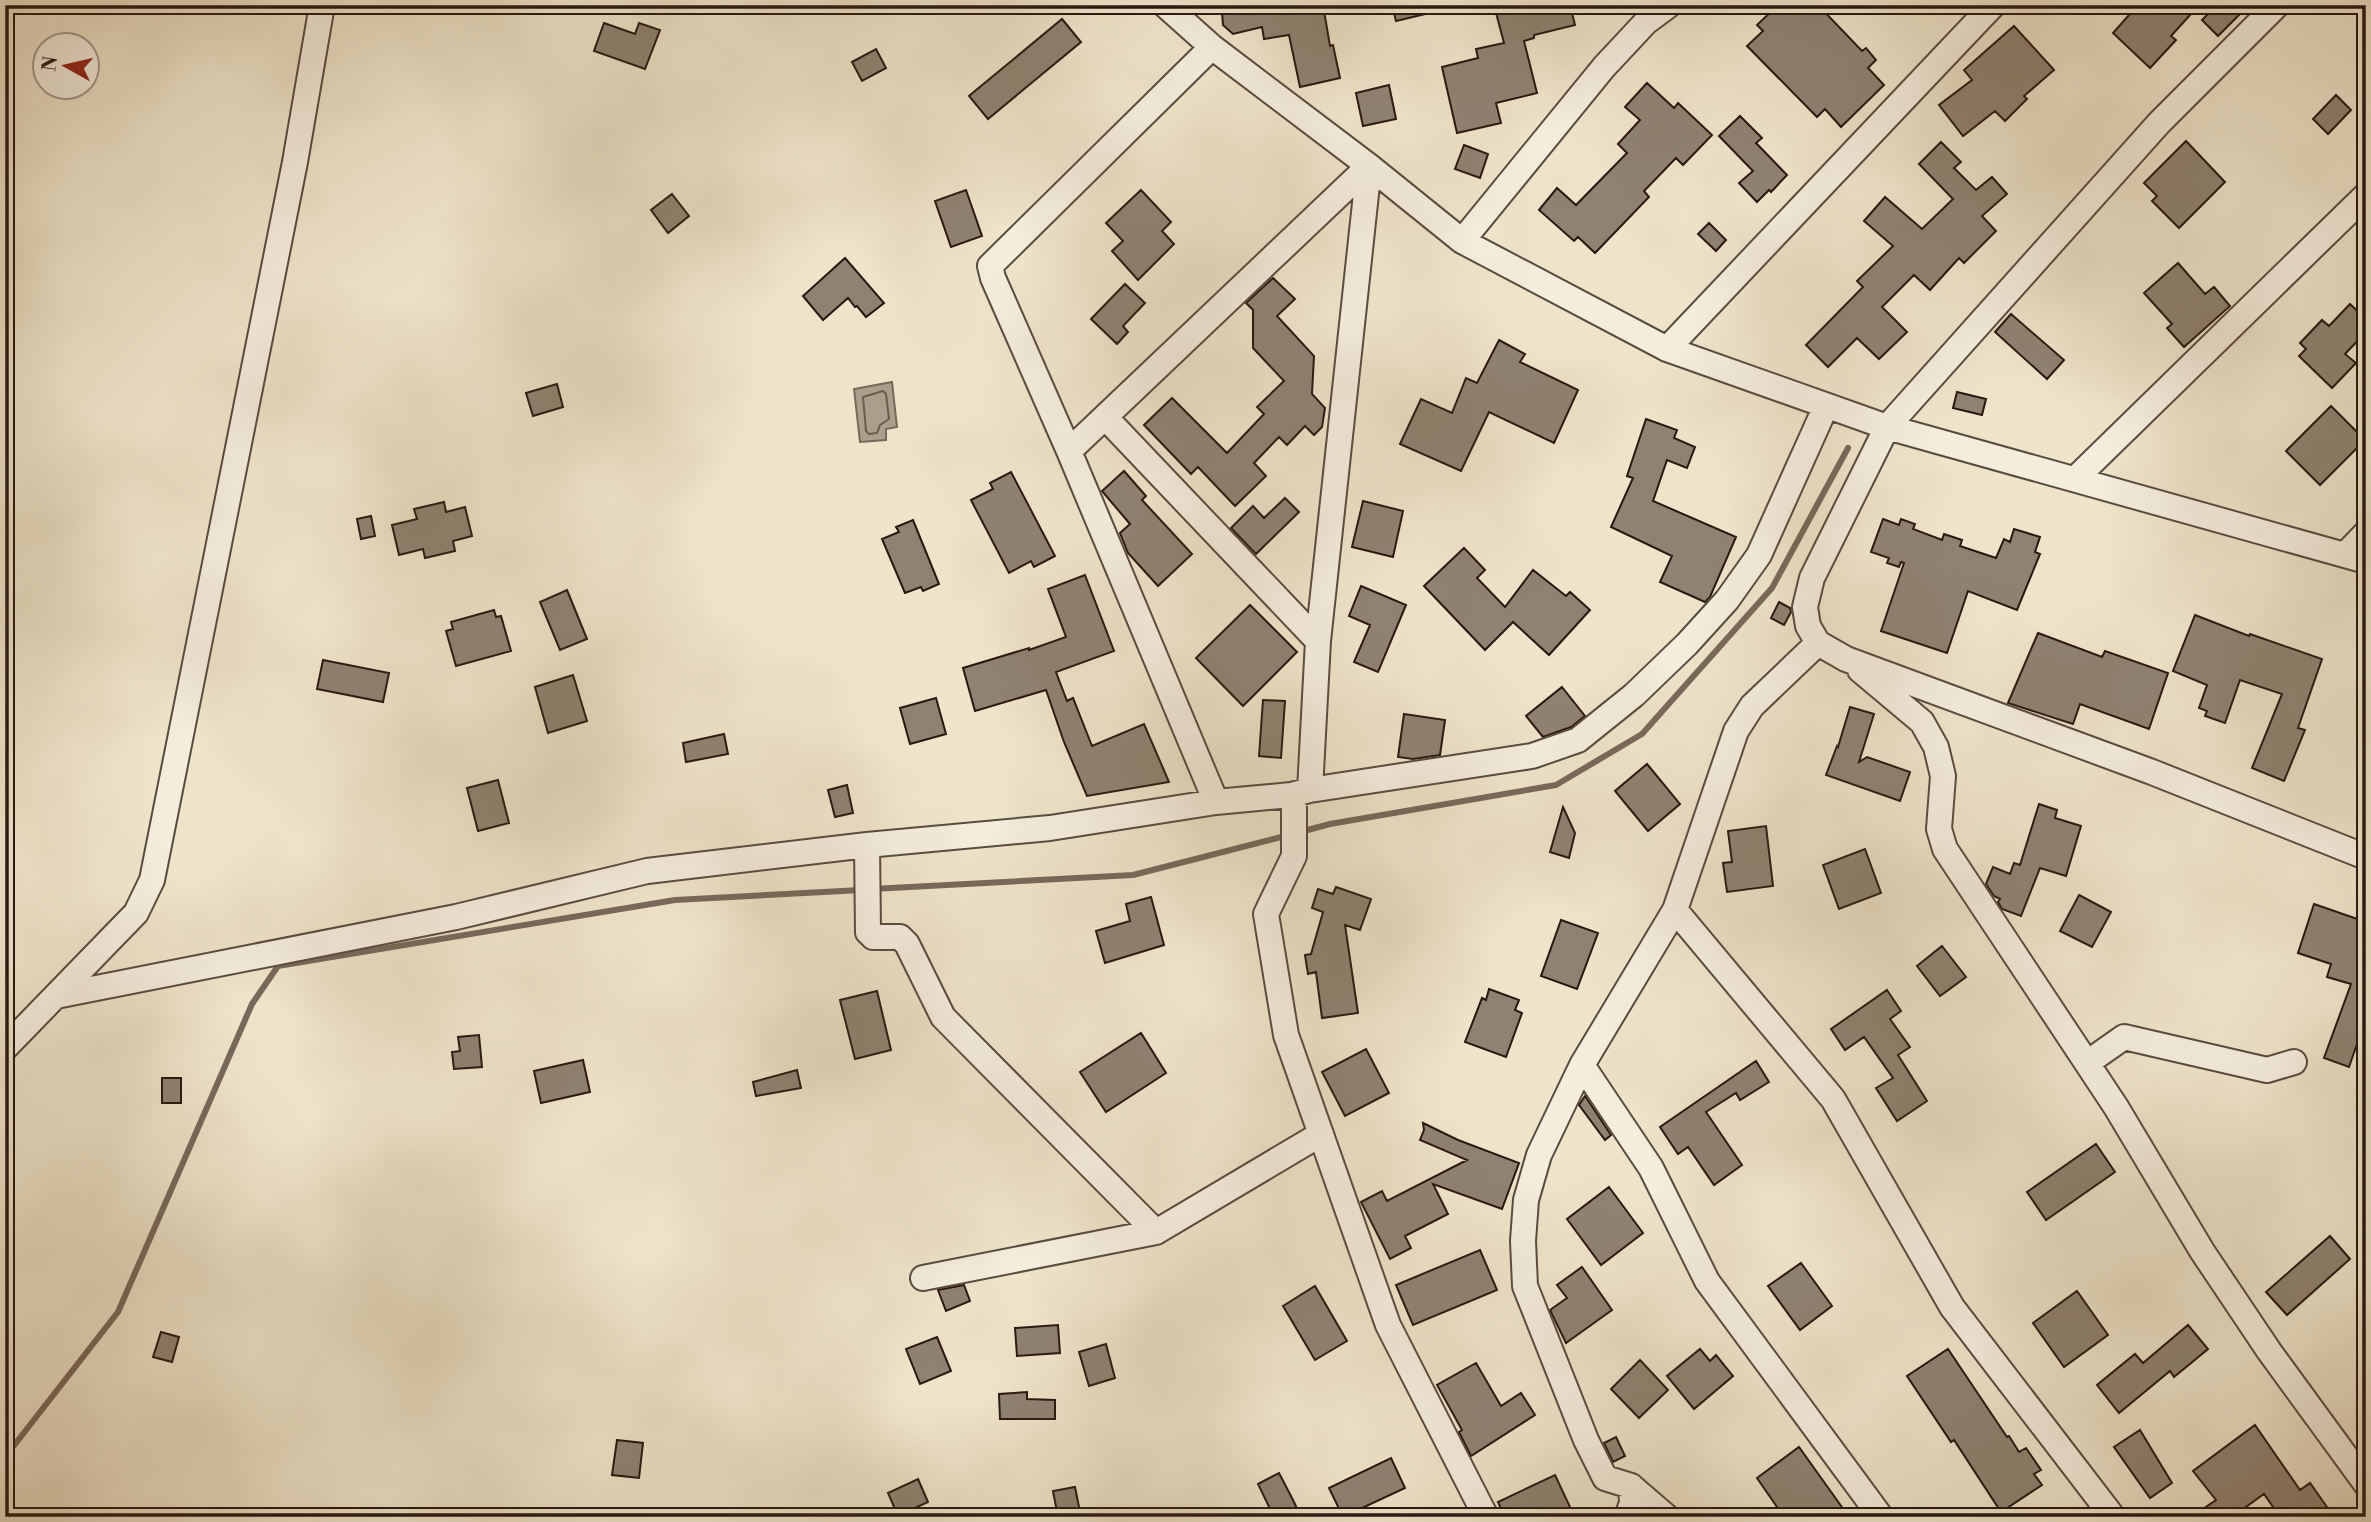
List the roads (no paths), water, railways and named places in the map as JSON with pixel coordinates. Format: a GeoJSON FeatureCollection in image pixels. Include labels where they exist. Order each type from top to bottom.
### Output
{"type":"FeatureCollection","features":[{"type":"Feature","properties":{"kind":"street"},"geometry":{"type":"LineString","coordinates":[[5,1048],[136,913],[152,880],[289,189],[322,5]]}},
{"type":"Feature","properties":{"kind":"street"},"geometry":{"type":"LineString","coordinates":[[1165,5],[1212,47],[1369,166],[1462,241],[1667,349],[1886,427],[2355,558],[2366,533]]}},
{"type":"Feature","properties":{"kind":"street"},"geometry":{"type":"LineString","coordinates":[[1462,241],[1604,67],[1646,22],[1669,5]]}},
{"type":"Feature","properties":{"kind":"street"},"geometry":{"type":"LineString","coordinates":[[1667,349],[1993,5]]}},
{"type":"Feature","properties":{"kind":"street"},"geometry":{"type":"LineString","coordinates":[[2277,5],[2159,123],[1886,427],[1812,578],[1805,607],[1808,626],[1818,643],[1846,659],[2152,772],[2366,857]]}},
{"type":"Feature","properties":{"kind":"street"},"geometry":{"type":"LineString","coordinates":[[1212,47],[990,266],[1216,802]]}},
{"type":"Feature","properties":{"kind":"street"},"geometry":{"type":"LineString","coordinates":[[1069,451],[1369,166]]}},
{"type":"Feature","properties":{"kind":"street"},"geometry":{"type":"LineString","coordinates":[[1369,166],[1318,641],[1298,798],[1294,856],[1266,914],[1286,1035],[1388,1325],[1486,1517]]}},
{"type":"Feature","properties":{"kind":"street"},"geometry":{"type":"LineString","coordinates":[[2076,479],[2366,195]]}},
{"type":"Feature","properties":{"kind":"street"},"geometry":{"type":"LineString","coordinates":[[56,996],[456,917],[647,871],[867,856],[1216,802],[1298,798],[1532,756],[1578,740],[1634,695],[1687,644],[1727,600],[1759,555],[1826,406]]}},
{"type":"Feature","properties":{"kind":"street"},"geometry":{"type":"LineString","coordinates":[[1105,417],[1318,641]]}},
{"type":"Feature","properties":{"kind":"street"},"geometry":{"type":"LineString","coordinates":[[1667,1517],[1631,1486],[1605,1478],[1586,1440],[1525,1286],[1523,1241],[1526,1200],[1539,1155],[1582,1065],[1675,911],[1736,731],[1752,706],[1818,643]]}},
{"type":"Feature","properties":{"kind":"street"},"geometry":{"type":"LineString","coordinates":[[1846,659],[1922,722],[1936,747],[1943,776],[1939,829],[1945,849],[2087,1063],[2202,1251],[2269,1351],[2366,1484]]}},
{"type":"Feature","properties":{"kind":"street"},"geometry":{"type":"LineString","coordinates":[[867,856],[868,933],[873,937],[900,937],[907,944],[943,1017],[1156,1232]]}},
{"type":"Feature","properties":{"kind":"street"},"geometry":{"type":"LineString","coordinates":[[1675,911],[1833,1100],[1952,1307],[2113,1517]]}},
{"type":"Feature","properties":{"kind":"street"},"geometry":{"type":"LineString","coordinates":[[2087,1063],[2124,1037],[2267,1070],[2294,1062]]}},
{"type":"Feature","properties":{"kind":"street"},"geometry":{"type":"LineString","coordinates":[[1582,1065],[1651,1168],[1707,1281],[1881,1517]]}},
{"type":"Feature","properties":{"kind":"street"},"geometry":{"type":"LineString","coordinates":[[923,1278],[1156,1232],[1321,1134]]}},
{"type":"Feature","properties":{"kind":"street"},"geometry":{"type":"LineString","coordinates":[[1626,1517],[1632,1503],[1631,1486]]}},
{"type":"Feature","properties":{"kind":"water"},"geometry":{"type":"Polygon","coordinates":[[[892,382],[897,427],[886,429],[886,440],[860,442],[854,389],[892,382]]]}},
{"type":"Feature","properties":{"kind":"waterway"},"geometry":{"type":"LineString","coordinates":[[1300,832],[1330,824],[1556,785],[1642,734],[1772,588],[1848,448]]}},
{"type":"Feature","properties":{"kind":"waterway"},"geometry":{"type":"LineString","coordinates":[[872,889],[1133,875],[1289,835]]}},
{"type":"Feature","properties":{"kind":"waterway"},"geometry":{"type":"LineString","coordinates":[[5,1457],[118,1312],[252,1004],[278,966],[675,900],[861,890]]}}]}
